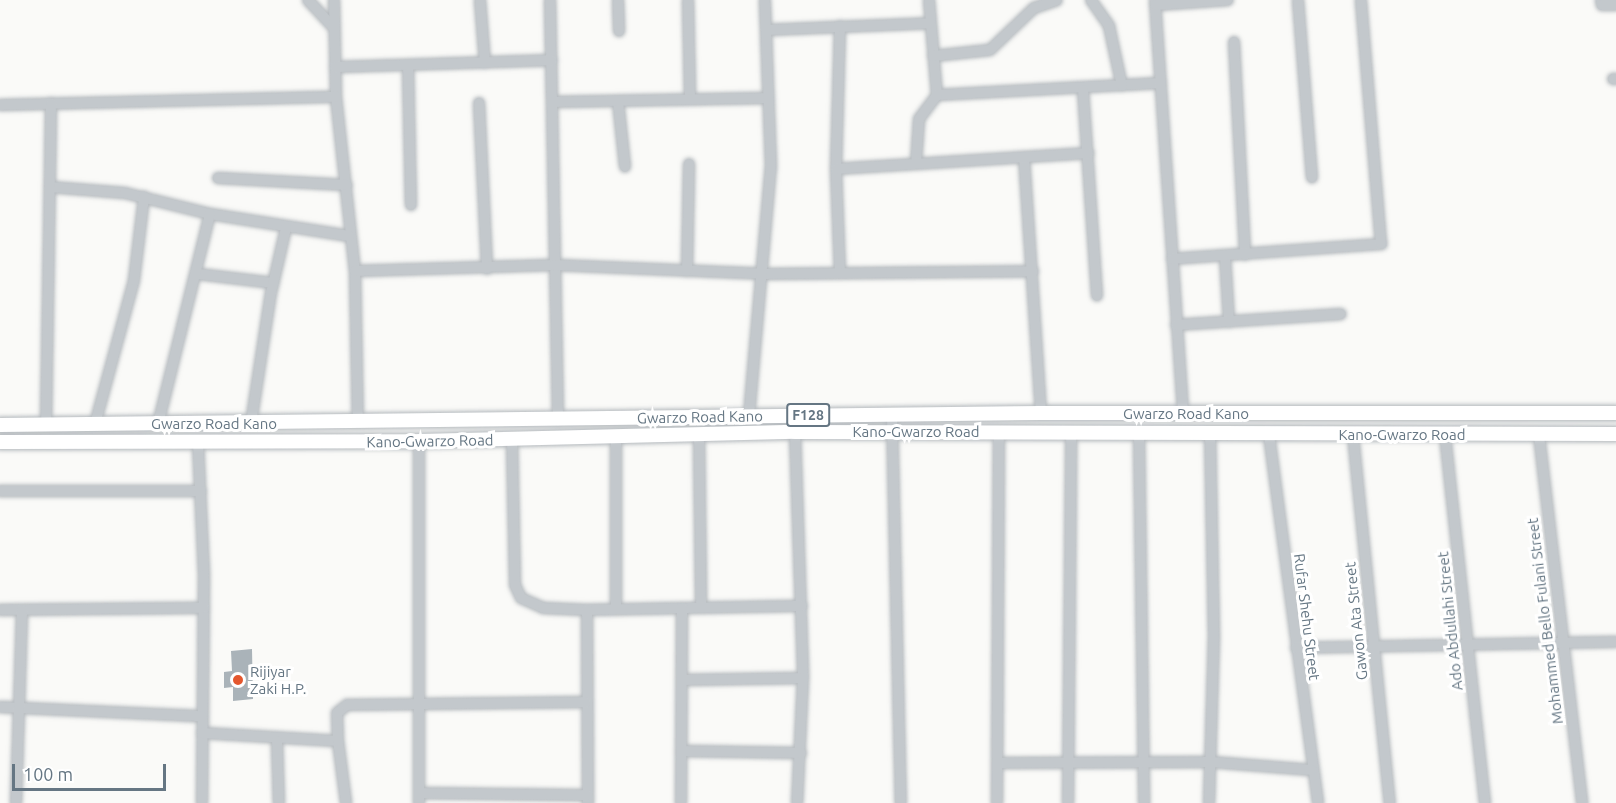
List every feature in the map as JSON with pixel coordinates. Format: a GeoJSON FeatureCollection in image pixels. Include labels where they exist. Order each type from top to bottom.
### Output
{"type":"FeatureCollection","features":[{"type":"Feature","properties":{"kind":"main road","name":"Gwarzo Road Kano"},"geometry":{"type":"LineString","coordinates":[[0,425],[558,421],[749,416],[1041,413],[1616,413]]}},
{"type":"Feature","properties":{"kind":"main road","name":"Kano-Gwarzo Road"},"geometry":{"type":"LineString","coordinates":[[0,442],[419,441],[795,432],[1210,436],[1616,434]]}},
{"type":"Feature","properties":{"kind":"street"},"geometry":{"type":"LineString","coordinates":[[308,0],[334,28]]}},
{"type":"Feature","properties":{"kind":"street"},"geometry":{"type":"LineString","coordinates":[[334,0],[336,97],[347,185],[349,236],[356,271],[358,423]]}},
{"type":"Feature","properties":{"kind":"street"},"geometry":{"type":"LineString","coordinates":[[480,0],[485,63]]}},
{"type":"Feature","properties":{"kind":"street"},"geometry":{"type":"LineString","coordinates":[[550,0],[558,421]]}},
{"type":"Feature","properties":{"kind":"street"},"geometry":{"type":"LineString","coordinates":[[618,0],[619,30]]}},
{"type":"Feature","properties":{"kind":"street"},"geometry":{"type":"LineString","coordinates":[[688,0],[690,98]]}},
{"type":"Feature","properties":{"kind":"street"},"geometry":{"type":"LineString","coordinates":[[749,416],[765,274],[771,166],[765,0]]}},
{"type":"Feature","properties":{"kind":"street"},"geometry":{"type":"LineString","coordinates":[[916,164],[919,119],[937,95],[929,0]]}},
{"type":"Feature","properties":{"kind":"street"},"geometry":{"type":"LineString","coordinates":[[933,56],[990,50],[1034,8],[1057,0]]}},
{"type":"Feature","properties":{"kind":"street"},"geometry":{"type":"LineString","coordinates":[[1091,0],[1109,26],[1122,86]]}},
{"type":"Feature","properties":{"kind":"street"},"geometry":{"type":"LineString","coordinates":[[1183,412],[1155,2],[1228,0]]}},
{"type":"Feature","properties":{"kind":"street"},"geometry":{"type":"LineString","coordinates":[[1298,0],[1312,177]]}},
{"type":"Feature","properties":{"kind":"street"},"geometry":{"type":"LineString","coordinates":[[1172,260],[1381,244],[1361,0]]}},
{"type":"Feature","properties":{"kind":"street"},"geometry":{"type":"LineString","coordinates":[[1601,0],[1602,5],[1616,4]]}},
{"type":"Feature","properties":{"kind":"street"},"geometry":{"type":"LineString","coordinates":[[766,30],[930,23]]}},
{"type":"Feature","properties":{"kind":"street"},"geometry":{"type":"LineString","coordinates":[[840,26],[836,169],[840,273]]}},
{"type":"Feature","properties":{"kind":"street"},"geometry":{"type":"LineString","coordinates":[[1234,42],[1245,255]]}},
{"type":"Feature","properties":{"kind":"street"},"geometry":{"type":"LineString","coordinates":[[335,68],[552,60]]}},
{"type":"Feature","properties":{"kind":"street"},"geometry":{"type":"LineString","coordinates":[[408,65],[411,205]]}},
{"type":"Feature","properties":{"kind":"street"},"geometry":{"type":"LineString","coordinates":[[937,95],[1083,90],[1161,83]]}},
{"type":"Feature","properties":{"kind":"street"},"geometry":{"type":"LineString","coordinates":[[1083,90],[1097,296]]}},
{"type":"Feature","properties":{"kind":"street"},"geometry":{"type":"LineString","coordinates":[[0,105],[336,97]]}},
{"type":"Feature","properties":{"kind":"street"},"geometry":{"type":"LineString","coordinates":[[553,102],[767,98]]}},
{"type":"Feature","properties":{"kind":"street"},"geometry":{"type":"LineString","coordinates":[[618,101],[625,167]]}},
{"type":"Feature","properties":{"kind":"street"},"geometry":{"type":"LineString","coordinates":[[46,425],[51,103]]}},
{"type":"Feature","properties":{"kind":"street"},"geometry":{"type":"LineString","coordinates":[[479,103],[487,269]]}},
{"type":"Feature","properties":{"kind":"street"},"geometry":{"type":"LineString","coordinates":[[836,169],[1088,153]]}},
{"type":"Feature","properties":{"kind":"street"},"geometry":{"type":"LineString","coordinates":[[1024,157],[1041,413]]}},
{"type":"Feature","properties":{"kind":"street"},"geometry":{"type":"LineString","coordinates":[[687,271],[689,164]]}},
{"type":"Feature","properties":{"kind":"street"},"geometry":{"type":"LineString","coordinates":[[218,178],[347,185]]}},
{"type":"Feature","properties":{"kind":"street"},"geometry":{"type":"LineString","coordinates":[[50,187],[144,197],[210,214],[286,228],[349,236]]}},
{"type":"Feature","properties":{"kind":"street"},"geometry":{"type":"LineString","coordinates":[[95,424],[134,280],[144,197]]}},
{"type":"Feature","properties":{"kind":"street"},"geometry":{"type":"LineString","coordinates":[[158,424],[198,274],[210,214]]}},
{"type":"Feature","properties":{"kind":"street"},"geometry":{"type":"LineString","coordinates":[[251,423],[273,283],[286,228]]}},
{"type":"Feature","properties":{"kind":"street"},"geometry":{"type":"LineString","coordinates":[[1225,256],[1229,322]]}},
{"type":"Feature","properties":{"kind":"street"},"geometry":{"type":"LineString","coordinates":[[356,271],[487,269],[554,265],[765,274],[1033,271]]}},
{"type":"Feature","properties":{"kind":"street"},"geometry":{"type":"LineString","coordinates":[[198,274],[273,283]]}},
{"type":"Feature","properties":{"kind":"street"},"geometry":{"type":"LineString","coordinates":[[1176,325],[1341,314]]}},
{"type":"Feature","properties":{"kind":"street"},"geometry":{"type":"LineString","coordinates":[[892,415],[901,803]]}},
{"type":"Feature","properties":{"kind":"street"},"geometry":{"type":"LineString","coordinates":[[795,432],[803,678],[797,803]]}},
{"type":"Feature","properties":{"kind":"street"},"geometry":{"type":"LineString","coordinates":[[997,803],[999,433]]}},
{"type":"Feature","properties":{"kind":"street"},"geometry":{"type":"LineString","coordinates":[[699,434],[701,607]]}},
{"type":"Feature","properties":{"kind":"street"},"geometry":{"type":"LineString","coordinates":[[1068,803],[1071,434]]}},
{"type":"Feature","properties":{"kind":"street"},"geometry":{"type":"LineString","coordinates":[[1139,434],[1144,803]]}},
{"type":"Feature","properties":{"kind":"street","name":"Rufar Shehu Street"},"geometry":{"type":"LineString","coordinates":[[1269,435],[1311,770],[1318,803]]}},
{"type":"Feature","properties":{"kind":"street","name":"Gawon Ata Street"},"geometry":{"type":"LineString","coordinates":[[1353,435],[1390,803]]}},
{"type":"Feature","properties":{"kind":"street","name":"Ado Abdullahi Street"},"geometry":{"type":"LineString","coordinates":[[1445,435],[1485,803]]}},
{"type":"Feature","properties":{"kind":"street","name":"Mohammed Bello Fulani Street"},"geometry":{"type":"LineString","coordinates":[[1539,435],[1582,803]]}},
{"type":"Feature","properties":{"kind":"street"},"geometry":{"type":"LineString","coordinates":[[1209,803],[1211,762],[1210,436]]}},
{"type":"Feature","properties":{"kind":"street"},"geometry":{"type":"LineString","coordinates":[[616,437],[616,609]]}},
{"type":"Feature","properties":{"kind":"street"},"geometry":{"type":"LineString","coordinates":[[512,439],[515,585],[521,598],[543,608],[587,610],[802,606]]}},
{"type":"Feature","properties":{"kind":"street"},"geometry":{"type":"LineString","coordinates":[[419,441],[422,700],[419,798],[588,799],[587,610]]}},
{"type":"Feature","properties":{"kind":"street"},"geometry":{"type":"LineString","coordinates":[[198,443],[204,608],[202,803]]}},
{"type":"Feature","properties":{"kind":"street"},"geometry":{"type":"LineString","coordinates":[[0,492],[201,491]]}},
{"type":"Feature","properties":{"kind":"street"},"geometry":{"type":"LineString","coordinates":[[0,610],[204,608]]}},
{"type":"Feature","properties":{"kind":"street"},"geometry":{"type":"LineString","coordinates":[[681,803],[682,608]]}},
{"type":"Feature","properties":{"kind":"street"},"geometry":{"type":"LineString","coordinates":[[16,803],[17,707],[22,610]]}},
{"type":"Feature","properties":{"kind":"street"},"geometry":{"type":"LineString","coordinates":[[1296,648],[1616,642]]}},
{"type":"Feature","properties":{"kind":"street"},"geometry":{"type":"LineString","coordinates":[[682,680],[803,678]]}},
{"type":"Feature","properties":{"kind":"street"},"geometry":{"type":"LineString","coordinates":[[346,803],[338,741],[340,708],[422,700],[586,702]]}},
{"type":"Feature","properties":{"kind":"street"},"geometry":{"type":"LineString","coordinates":[[0,707],[202,716]]}},
{"type":"Feature","properties":{"kind":"street"},"geometry":{"type":"LineString","coordinates":[[202,733],[277,741],[338,741]]}},
{"type":"Feature","properties":{"kind":"street"},"geometry":{"type":"LineString","coordinates":[[277,741],[279,803]]}},
{"type":"Feature","properties":{"kind":"street"},"geometry":{"type":"LineString","coordinates":[[681,751],[801,753]]}},
{"type":"Feature","properties":{"kind":"street"},"geometry":{"type":"LineString","coordinates":[[998,763],[1211,762],[1311,770]]}},
{"type":"Feature","properties":{"kind":"building","name":"Rijiyar Zaki H.P."},"geometry":{"type":"Polygon","coordinates":[[[252,649],[253,699],[233,701],[233,687],[224,688],[224,672],[232,671],[231,651],[252,649]]]}},
{"type":"Feature","properties":{"kind":"place","name":"Rijiyar Zaki H.P."},"geometry":{"type":"Point","coordinates":[238,680]}}]}
